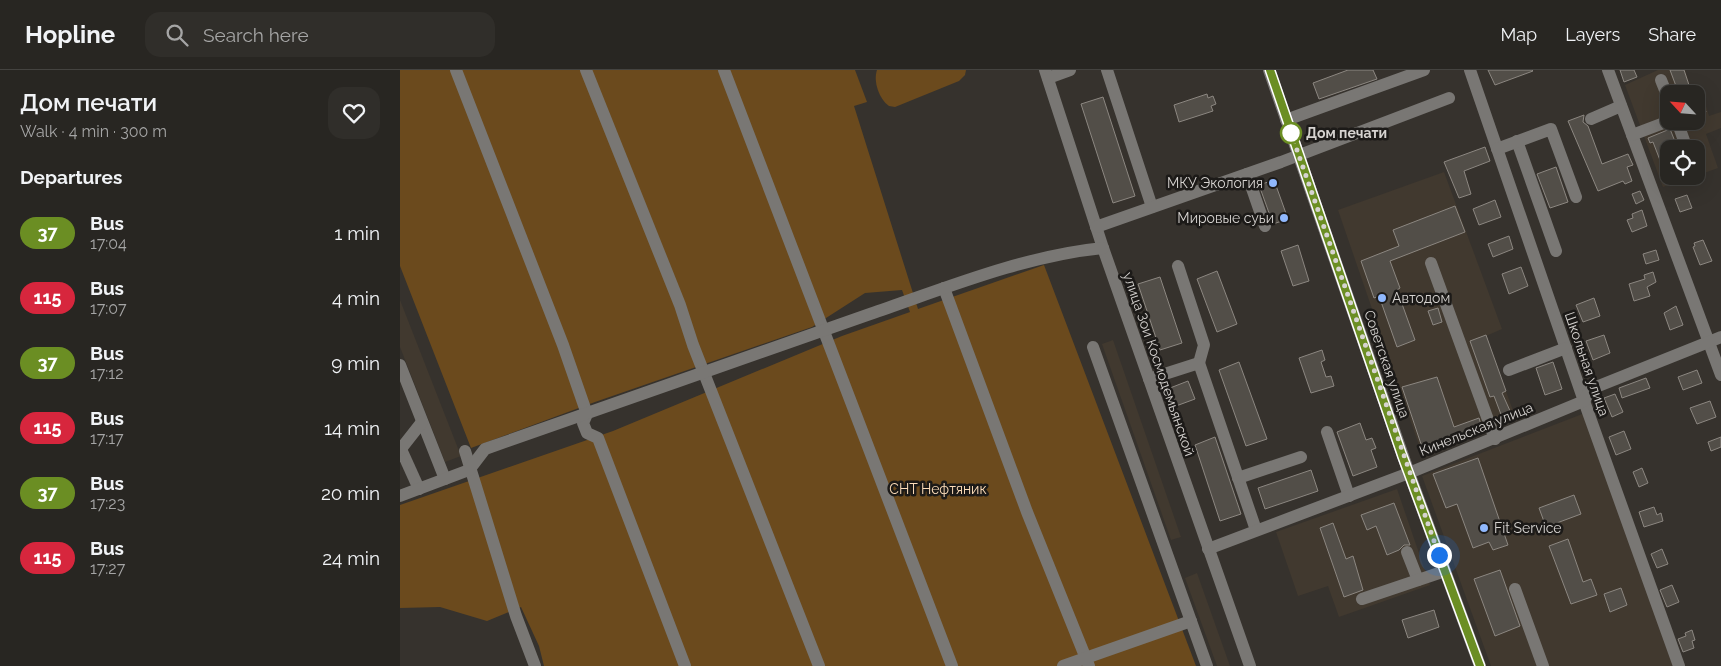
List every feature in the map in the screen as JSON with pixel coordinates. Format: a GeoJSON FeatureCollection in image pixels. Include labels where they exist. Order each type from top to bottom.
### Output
{"type":"FeatureCollection","features":[{"type":"Feature","properties":{"kind":"street"},"geometry":{"type":"LineString","coordinates":[[456,70],[559,336],[587,414],[583,423],[587,433],[598,438],[685,666]]}},
{"type":"Feature","properties":{"kind":"street"},"geometry":{"type":"LineString","coordinates":[[586,70],[706,371],[819,666]]}},
{"type":"Feature","properties":{"kind":"street"},"geometry":{"type":"LineString","coordinates":[[724,70],[952,666]]}},
{"type":"Feature","properties":{"kind":"street"},"geometry":{"type":"LineString","coordinates":[[1047,74],[1070,70]]}},
{"type":"Feature","properties":{"kind":"street"},"geometry":{"type":"LineString","coordinates":[[1107,70],[1152,207]]}},
{"type":"Feature","properties":{"kind":"street","name":"Советская улица"},"geometry":{"type":"LineString","coordinates":[[1270,70],[1409,473],[1480,666]]}},
{"type":"Feature","properties":{"kind":"street"},"geometry":{"type":"LineString","coordinates":[[1286,120],[1424,70]]}},
{"type":"Feature","properties":{"kind":"street","name":"Школьная улица"},"geometry":{"type":"LineString","coordinates":[[1470,70],[1584,401],[1679,666]]}},
{"type":"Feature","properties":{"kind":"street"},"geometry":{"type":"LineString","coordinates":[[1608,70],[1632,135],[1715,339],[1721,375]]}},
{"type":"Feature","properties":{"kind":"street","name":"улица Зои Космодемьянской"},"geometry":{"type":"LineString","coordinates":[[1047,74],[1103,248],[1250,666]]}},
{"type":"Feature","properties":{"kind":"street"},"geometry":{"type":"LineString","coordinates":[[1661,80],[1663,85]]}},
{"type":"Feature","properties":{"kind":"street"},"geometry":{"type":"LineString","coordinates":[[1096,227],[1247,174],[1449,98]]}},
{"type":"Feature","properties":{"kind":"street"},"geometry":{"type":"LineString","coordinates":[[1591,119],[1622,106]]}},
{"type":"Feature","properties":{"kind":"street"},"geometry":{"type":"LineString","coordinates":[[1632,135],[1660,124]]}},
{"type":"Feature","properties":{"kind":"street"},"geometry":{"type":"LineString","coordinates":[[1497,149],[1550,129],[1576,197]]}},
{"type":"Feature","properties":{"kind":"street"},"geometry":{"type":"LineString","coordinates":[[1518,141],[1556,251]]}},
{"type":"Feature","properties":{"kind":"street"},"geometry":{"type":"LineString","coordinates":[[1247,174],[1265,226]]}},
{"type":"Feature","properties":{"kind":"street"},"geometry":{"type":"LineString","coordinates":[[400,496],[470,470],[484,449],[944,288],[1063,252],[1103,248]]}},
{"type":"Feature","properties":{"kind":"street"},"geometry":{"type":"LineString","coordinates":[[1431,263],[1495,439]]}},
{"type":"Feature","properties":{"kind":"street"},"geometry":{"type":"LineString","coordinates":[[1178,266],[1204,344],[1199,363],[1256,530]]}},
{"type":"Feature","properties":{"kind":"street"},"geometry":{"type":"LineString","coordinates":[[944,288],[1027,512],[1087,662]]}},
{"type":"Feature","properties":{"kind":"street","name":"Кинельская улица"},"geometry":{"type":"LineString","coordinates":[[1208,549],[1495,439],[1584,401],[1591,389],[1715,339]]}},
{"type":"Feature","properties":{"kind":"street"},"geometry":{"type":"LineString","coordinates":[[1093,346],[1207,666]]}},
{"type":"Feature","properties":{"kind":"street"},"geometry":{"type":"LineString","coordinates":[[1509,370],[1566,348]]}},
{"type":"Feature","properties":{"kind":"street"},"geometry":{"type":"LineString","coordinates":[[1149,379],[1199,363]]}},
{"type":"Feature","properties":{"kind":"street"},"geometry":{"type":"LineString","coordinates":[[400,365],[445,479]]}},
{"type":"Feature","properties":{"kind":"street"},"geometry":{"type":"LineString","coordinates":[[419,489],[401,448],[422,422]]}},
{"type":"Feature","properties":{"kind":"street"},"geometry":{"type":"LineString","coordinates":[[1327,432],[1348,496]]}},
{"type":"Feature","properties":{"kind":"street"},"geometry":{"type":"LineString","coordinates":[[465,451],[516,616],[535,666]]}},
{"type":"Feature","properties":{"kind":"street"},"geometry":{"type":"LineString","coordinates":[[1238,478],[1301,457]]}},
{"type":"Feature","properties":{"kind":"street"},"geometry":{"type":"LineString","coordinates":[[1407,552],[1418,580]]}},
{"type":"Feature","properties":{"kind":"street"},"geometry":{"type":"LineString","coordinates":[[1362,599],[1445,571]]}},
{"type":"Feature","properties":{"kind":"street"},"geometry":{"type":"LineString","coordinates":[[1515,589],[1543,666]]}},
{"type":"Feature","properties":{"kind":"street"},"geometry":{"type":"LineString","coordinates":[[1063,666],[1087,662],[1190,622]]}},
{"type":"Feature","properties":{"kind":"shaded area"},"geometry":{"type":"Polygon","coordinates":[[[1658,70],[1685,70],[1690,85],[1660,85],[1660,130],[1705,130],[1705,103],[1709,116],[1721,112],[1721,128],[1706,134],[1718,168],[1705,173],[1705,140],[1660,140],[1660,179],[1625,85],[1658,70]]]}},
{"type":"Feature","properties":{"kind":"shaded area"},"geometry":{"type":"Polygon","coordinates":[[[1444,172],[1502,329],[1486,336],[1516,419],[1422,454],[1338,210],[1444,172]]]}},
{"type":"Feature","properties":{"kind":"shaded area"},"geometry":{"type":"Polygon","coordinates":[[[400,300],[461,456],[445,462],[400,347],[400,300]]]}},
{"type":"Feature","properties":{"kind":"shaded area"},"geometry":{"type":"Polygon","coordinates":[[[1113,340],[1181,537],[1171,540],[1102,344],[1113,340]]]}},
{"type":"Feature","properties":{"kind":"shaded area"},"geometry":{"type":"Polygon","coordinates":[[[1585,413],[1673,666],[1491,666],[1422,476],[1585,413]]]}},
{"type":"Feature","properties":{"kind":"shaded area"},"geometry":{"type":"Polygon","coordinates":[[[1397,489],[1430,585],[1339,617],[1328,586],[1298,596],[1276,532],[1397,489]]]}},
{"type":"Feature","properties":{"kind":"shaded area"},"geometry":{"type":"Polygon","coordinates":[[[1197,573],[1230,666],[1217,666],[1185,578],[1197,573]]]}},
{"type":"Feature","properties":{"kind":"green space","name":"СНТ Нефтяник"},"geometry":{"type":"Polygon","coordinates":[[[400,70],[855,70],[867,102],[854,106],[918,309],[1044,265],[1196,666],[544,666],[539,646],[521,607],[487,621],[440,607],[400,608],[400,505],[613,431],[842,336],[910,312],[902,290],[865,293],[812,327],[595,402],[471,448],[400,266],[400,70]]]}},
{"type":"Feature","properties":{"kind":"green space"},"geometry":{"type":"Polygon","coordinates":[[[877,70],[966,70],[965,75],[959,81],[895,107],[889,106],[882,99],[876,84],[877,70]]]}},
{"type":"Feature","properties":{"kind":"building"},"geometry":{"type":"Polygon","coordinates":[[[1348,70],[1373,70],[1377,79],[1319,99],[1313,83],[1348,70]]]}},
{"type":"Feature","properties":{"kind":"building"},"geometry":{"type":"Polygon","coordinates":[[[1488,70],[1532,70],[1533,71],[1495,85],[1488,70]]]}},
{"type":"Feature","properties":{"kind":"building"},"geometry":{"type":"Polygon","coordinates":[[[1620,70],[1634,70],[1637,77],[1624,82],[1620,70]]]}},
{"type":"Feature","properties":{"kind":"building"},"geometry":{"type":"Polygon","coordinates":[[[1670,70],[1684,70],[1689,85],[1676,85],[1670,70]]]}},
{"type":"Feature","properties":{"kind":"building"},"geometry":{"type":"Polygon","coordinates":[[[1207,94],[1208,98],[1213,96],[1216,104],[1211,106],[1213,111],[1179,122],[1174,105],[1207,94]]]}},
{"type":"Feature","properties":{"kind":"building"},"geometry":{"type":"Polygon","coordinates":[[[1103,97],[1135,196],[1113,203],[1081,104],[1103,97]]]}},
{"type":"Feature","properties":{"kind":"building"},"geometry":{"type":"Polygon","coordinates":[[[1584,115],[1583,122],[1588,126],[1602,164],[1628,154],[1633,165],[1627,167],[1632,181],[1625,184],[1623,181],[1598,191],[1568,121],[1584,115]]]}},
{"type":"Feature","properties":{"kind":"building"},"geometry":{"type":"Polygon","coordinates":[[[1670,130],[1674,140],[1660,140],[1660,160],[1653,142],[1650,143],[1648,138],[1670,130]]]}},
{"type":"Feature","properties":{"kind":"building"},"geometry":{"type":"Polygon","coordinates":[[[1485,147],[1490,161],[1464,171],[1471,194],[1459,198],[1444,162],[1485,147]]]}},
{"type":"Feature","properties":{"kind":"building"},"geometry":{"type":"Polygon","coordinates":[[[1556,167],[1568,202],[1550,208],[1537,174],[1556,167]]]}},
{"type":"Feature","properties":{"kind":"building"},"geometry":{"type":"Polygon","coordinates":[[[1274,180],[1288,219],[1273,224],[1259,185],[1274,180]]]}},
{"type":"Feature","properties":{"kind":"building"},"geometry":{"type":"Polygon","coordinates":[[[1640,191],[1644,200],[1636,204],[1632,194],[1640,191]]]}},
{"type":"Feature","properties":{"kind":"building"},"geometry":{"type":"Polygon","coordinates":[[[1687,195],[1692,208],[1680,212],[1675,199],[1687,195]]]}},
{"type":"Feature","properties":{"kind":"building"},"geometry":{"type":"Polygon","coordinates":[[[1495,200],[1501,217],[1479,225],[1473,209],[1495,200]]]}},
{"type":"Feature","properties":{"kind":"building"},"geometry":{"type":"Polygon","coordinates":[[[1455,206],[1465,232],[1390,261],[1400,288],[1397,290],[1415,340],[1397,347],[1379,296],[1374,298],[1361,261],[1399,246],[1393,230],[1455,206]]]}},
{"type":"Feature","properties":{"kind":"building"},"geometry":{"type":"Polygon","coordinates":[[[1642,210],[1647,226],[1632,232],[1627,220],[1633,218],[1632,214],[1642,210]]]}},
{"type":"Feature","properties":{"kind":"building"},"geometry":{"type":"Polygon","coordinates":[[[1509,236],[1513,249],[1493,257],[1488,244],[1509,236]]]}},
{"type":"Feature","properties":{"kind":"building"},"geometry":{"type":"Polygon","coordinates":[[[1703,240],[1712,261],[1700,265],[1693,247],[1695,246],[1694,243],[1703,240]]]}},
{"type":"Feature","properties":{"kind":"building"},"geometry":{"type":"Polygon","coordinates":[[[1298,245],[1309,281],[1293,286],[1281,251],[1298,245]]]}},
{"type":"Feature","properties":{"kind":"building"},"geometry":{"type":"Polygon","coordinates":[[[1656,250],[1659,260],[1646,264],[1643,254],[1656,250]]]}},
{"type":"Feature","properties":{"kind":"building"},"geometry":{"type":"Polygon","coordinates":[[[1521,267],[1528,286],[1509,294],[1502,274],[1521,267]]]}},
{"type":"Feature","properties":{"kind":"building"},"geometry":{"type":"Polygon","coordinates":[[[1217,271],[1237,324],[1217,332],[1197,279],[1217,271]]]}},
{"type":"Feature","properties":{"kind":"building"},"geometry":{"type":"Polygon","coordinates":[[[1653,272],[1656,282],[1647,287],[1650,296],[1634,301],[1629,284],[1645,279],[1644,275],[1653,272]]]}},
{"type":"Feature","properties":{"kind":"building"},"geometry":{"type":"Polygon","coordinates":[[[1160,277],[1182,343],[1160,350],[1138,284],[1160,277]]]}},
{"type":"Feature","properties":{"kind":"building"},"geometry":{"type":"Polygon","coordinates":[[[1594,298],[1600,316],[1583,322],[1576,305],[1594,298]]]}},
{"type":"Feature","properties":{"kind":"building"},"geometry":{"type":"Polygon","coordinates":[[[1676,306],[1683,325],[1670,330],[1664,313],[1676,306]]]}},
{"type":"Feature","properties":{"kind":"building"},"geometry":{"type":"Polygon","coordinates":[[[1438,308],[1442,322],[1433,325],[1428,311],[1438,308]]]}},
{"type":"Feature","properties":{"kind":"building"},"geometry":{"type":"Polygon","coordinates":[[[1486,335],[1506,391],[1502,393],[1511,413],[1502,417],[1494,396],[1490,397],[1470,341],[1486,335]]]}},
{"type":"Feature","properties":{"kind":"building"},"geometry":{"type":"Polygon","coordinates":[[[1604,335],[1610,353],[1593,360],[1586,341],[1604,335]]]}},
{"type":"Feature","properties":{"kind":"building"},"geometry":{"type":"Polygon","coordinates":[[[1322,350],[1325,360],[1321,362],[1326,377],[1331,376],[1334,386],[1311,393],[1299,358],[1322,350]]]}},
{"type":"Feature","properties":{"kind":"building"},"geometry":{"type":"Polygon","coordinates":[[[1239,362],[1267,439],[1246,446],[1219,370],[1239,362]]]}},
{"type":"Feature","properties":{"kind":"building"},"geometry":{"type":"Polygon","coordinates":[[[1553,362],[1562,389],[1545,395],[1536,368],[1553,362]]]}},
{"type":"Feature","properties":{"kind":"building"},"geometry":{"type":"Polygon","coordinates":[[[1697,370],[1702,383],[1683,390],[1678,377],[1697,370]]]}},
{"type":"Feature","properties":{"kind":"building"},"geometry":{"type":"Polygon","coordinates":[[[1437,377],[1454,427],[1479,418],[1482,428],[1423,450],[1402,387],[1437,377]]]}},
{"type":"Feature","properties":{"kind":"building"},"geometry":{"type":"Polygon","coordinates":[[[1646,378],[1650,388],[1622,398],[1619,388],[1646,378]]]}},
{"type":"Feature","properties":{"kind":"building"},"geometry":{"type":"Polygon","coordinates":[[[1188,381],[1195,399],[1176,406],[1170,388],[1188,381]]]}},
{"type":"Feature","properties":{"kind":"building"},"geometry":{"type":"Polygon","coordinates":[[[1615,394],[1623,412],[1612,417],[1604,398],[1615,394]]]}},
{"type":"Feature","properties":{"kind":"building"},"geometry":{"type":"Polygon","coordinates":[[[1710,401],[1716,417],[1697,424],[1690,408],[1710,401]]]}},
{"type":"Feature","properties":{"kind":"building"},"geometry":{"type":"Polygon","coordinates":[[[1360,423],[1366,440],[1372,438],[1376,448],[1371,450],[1377,467],[1353,476],[1337,432],[1360,423]]]}},
{"type":"Feature","properties":{"kind":"building"},"geometry":{"type":"Polygon","coordinates":[[[1624,431],[1631,449],[1616,455],[1609,437],[1624,431]]]}},
{"type":"Feature","properties":{"kind":"building"},"geometry":{"type":"Polygon","coordinates":[[[1215,437],[1241,514],[1220,521],[1195,445],[1215,437]]]}},
{"type":"Feature","properties":{"kind":"building"},"geometry":{"type":"Polygon","coordinates":[[[1721,437],[1721,447],[1711,451],[1708,442],[1721,437]]]}},
{"type":"Feature","properties":{"kind":"building"},"geometry":{"type":"Polygon","coordinates":[[[1478,458],[1508,545],[1493,550],[1489,542],[1473,548],[1457,504],[1446,508],[1433,474],[1478,458]]]}},
{"type":"Feature","properties":{"kind":"building"},"geometry":{"type":"Polygon","coordinates":[[[1642,468],[1648,483],[1639,487],[1633,472],[1642,468]]]}},
{"type":"Feature","properties":{"kind":"building"},"geometry":{"type":"Polygon","coordinates":[[[1311,470],[1318,491],[1265,509],[1258,488],[1311,470]]]}},
{"type":"Feature","properties":{"kind":"building"},"geometry":{"type":"Polygon","coordinates":[[[1574,495],[1581,514],[1546,527],[1539,508],[1574,495]]]}},
{"type":"Feature","properties":{"kind":"building"},"geometry":{"type":"Polygon","coordinates":[[[1394,503],[1410,545],[1404,545],[1399,550],[1387,555],[1376,526],[1367,530],[1361,515],[1394,503]]]}},
{"type":"Feature","properties":{"kind":"building"},"geometry":{"type":"Polygon","coordinates":[[[1654,507],[1657,515],[1661,513],[1663,521],[1644,527],[1639,512],[1654,507]]]}},
{"type":"Feature","properties":{"kind":"building"},"geometry":{"type":"Polygon","coordinates":[[[1333,523],[1346,559],[1353,556],[1363,590],[1344,597],[1320,528],[1333,523]]]}},
{"type":"Feature","properties":{"kind":"building"},"geometry":{"type":"Polygon","coordinates":[[[1568,539],[1583,582],[1591,579],[1597,595],[1571,604],[1549,546],[1568,539]]]}},
{"type":"Feature","properties":{"kind":"building"},"geometry":{"type":"Polygon","coordinates":[[[1662,549],[1668,564],[1657,568],[1651,554],[1662,549]]]}},
{"type":"Feature","properties":{"kind":"building"},"geometry":{"type":"Polygon","coordinates":[[[1500,570],[1520,626],[1495,636],[1474,579],[1500,570]]]}},
{"type":"Feature","properties":{"kind":"building"},"geometry":{"type":"Polygon","coordinates":[[[1672,585],[1679,602],[1667,607],[1660,590],[1672,585]]]}},
{"type":"Feature","properties":{"kind":"building"},"geometry":{"type":"Polygon","coordinates":[[[1621,588],[1627,605],[1610,612],[1604,594],[1621,588]]]}},
{"type":"Feature","properties":{"kind":"building"},"geometry":{"type":"Polygon","coordinates":[[[1434,610],[1439,627],[1408,638],[1402,620],[1434,610]]]}},
{"type":"Feature","properties":{"kind":"building"},"geometry":{"type":"Polygon","coordinates":[[[1692,630],[1695,640],[1692,641],[1694,648],[1683,652],[1678,639],[1686,636],[1685,633],[1692,630]]]}},
{"type":"Feature","properties":{"kind":"bus line","name":"37"},"geometry":{"type":"LineString","coordinates":[[1270,70],[1402,455],[1480,666]]}},
{"type":"Feature","properties":{"kind":"place","name":"Дом печати"},"geometry":{"type":"Point","coordinates":[1291,133]}},
{"type":"Feature","properties":{"kind":"place","name":"МКУ Экология"},"geometry":{"type":"Point","coordinates":[1273,183]}},
{"type":"Feature","properties":{"kind":"place","name":"Мировые суьи"},"geometry":{"type":"Point","coordinates":[1284,218]}},
{"type":"Feature","properties":{"kind":"place","name":"Автодом"},"geometry":{"type":"Point","coordinates":[1382,298]}},
{"type":"Feature","properties":{"kind":"place","name":"Fit Service"},"geometry":{"type":"Point","coordinates":[1484,528]}},
{"type":"Feature","properties":{"kind":"route"},"geometry":{"type":"LineString","coordinates":[[1291,133],[1402,455],[1439,555]]}}]}
